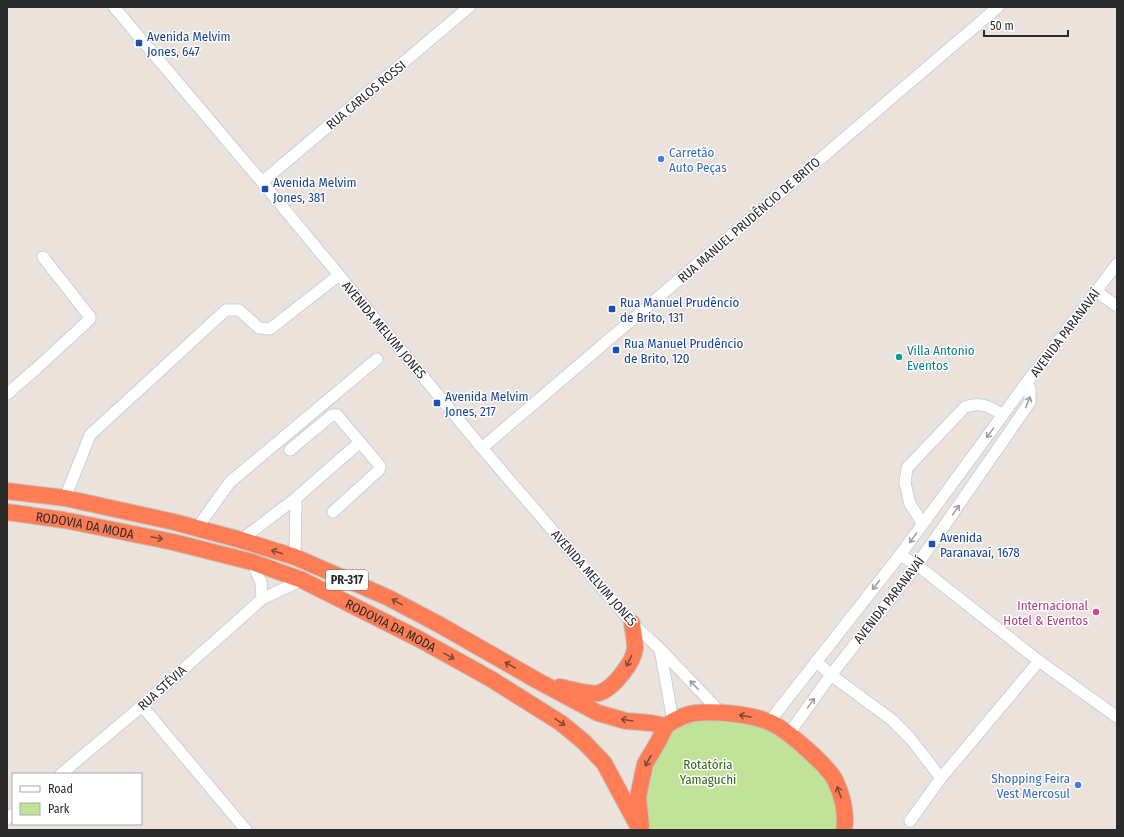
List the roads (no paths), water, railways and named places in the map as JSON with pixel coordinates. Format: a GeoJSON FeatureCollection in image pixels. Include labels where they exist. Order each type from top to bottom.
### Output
{"type":"FeatureCollection","features":[{"type":"Feature","properties":{"kind":"highway","name":"RODOVIA DA MODA"},"geometry":{"type":"LineString","coordinates":[[7,491],[65,498],[198,528],[295,557],[389,598],[440,624],[538,681],[598,713],[626,721],[669,723]]}},
{"type":"Feature","properties":{"kind":"highway","name":"RODOVIA DA MODA"},"geometry":{"type":"LineString","coordinates":[[7,512],[64,520],[173,542],[252,562],[302,580],[419,639],[491,679],[561,723],[584,742],[604,763],[641,830]]}},
{"type":"Feature","properties":{"kind":"highway"},"geometry":{"type":"LineString","coordinates":[[538,681],[575,691],[599,693],[616,682],[628,665],[635,649],[632,623]]}},
{"type":"Feature","properties":{"kind":"highway"},"geometry":{"type":"LineString","coordinates":[[641,830],[638,797],[645,764],[669,723],[695,713],[721,713],[745,716],[769,722],[810,752],[834,779],[843,801],[845,824],[844,830]]}},
{"type":"Feature","properties":{"kind":"street","name":"AVENIDA MELVIM JONES"},"geometry":{"type":"LineString","coordinates":[[114,7],[262,182],[482,448],[632,623],[660,649],[721,713]]}},
{"type":"Feature","properties":{"kind":"street","name":"RUA CARLOS ROSSI"},"geometry":{"type":"LineString","coordinates":[[262,182],[470,7]]}},
{"type":"Feature","properties":{"kind":"street","name":"RUA MANUEL PRUDÊNCIO DE BRITO"},"geometry":{"type":"LineString","coordinates":[[482,448],[998,7]]}},
{"type":"Feature","properties":{"kind":"street"},"geometry":{"type":"LineString","coordinates":[[7,394],[90,319],[90,317],[42,257]]}},
{"type":"Feature","properties":{"kind":"street","name":"AVENIDA PARANAVAÍ"},"geometry":{"type":"LineString","coordinates":[[769,722],[900,555],[1027,382],[1117,264]]}},
{"type":"Feature","properties":{"kind":"street"},"geometry":{"type":"LineString","coordinates":[[65,498],[90,435],[226,310],[239,310],[259,328],[270,329],[339,275]]}},
{"type":"Feature","properties":{"kind":"street"},"geometry":{"type":"LineString","coordinates":[[1096,292],[1117,306]]}},
{"type":"Feature","properties":{"kind":"street"},"geometry":{"type":"LineString","coordinates":[[198,528],[230,482],[377,359]]}},
{"type":"Feature","properties":{"kind":"street","name":"AVENIDA PARANAVAÍ"},"geometry":{"type":"LineString","coordinates":[[788,735],[831,675],[917,565],[1030,402],[1030,389],[1027,382]]}},
{"type":"Feature","properties":{"kind":"street"},"geometry":{"type":"LineString","coordinates":[[923,524],[910,504],[906,490],[906,468],[965,407],[976,404],[992,408],[1003,415]]}},
{"type":"Feature","properties":{"kind":"street"},"geometry":{"type":"LineString","coordinates":[[290,450],[332,415],[337,414],[380,466],[379,470],[333,512]]}},
{"type":"Feature","properties":{"kind":"street"},"geometry":{"type":"LineString","coordinates":[[241,540],[296,498],[360,442]]}},
{"type":"Feature","properties":{"kind":"street"},"geometry":{"type":"LineString","coordinates":[[295,557],[296,498]]}},
{"type":"Feature","properties":{"kind":"street"},"geometry":{"type":"LineString","coordinates":[[900,555],[917,565],[1039,661],[1117,717]]}},
{"type":"Feature","properties":{"kind":"street"},"geometry":{"type":"LineString","coordinates":[[252,562],[261,582],[262,599]]}},
{"type":"Feature","properties":{"kind":"street","name":"RUA STÉVIA"},"geometry":{"type":"LineString","coordinates":[[61,773],[142,706],[262,599],[302,580]]}},
{"type":"Feature","properties":{"kind":"street"},"geometry":{"type":"LineString","coordinates":[[660,649],[669,723]]}},
{"type":"Feature","properties":{"kind":"street"},"geometry":{"type":"LineString","coordinates":[[816,661],[831,675],[892,720],[910,738],[941,778]]}},
{"type":"Feature","properties":{"kind":"street"},"geometry":{"type":"LineString","coordinates":[[910,821],[941,778],[1039,661]]}},
{"type":"Feature","properties":{"kind":"street"},"geometry":{"type":"LineString","coordinates":[[142,706],[246,830]]}},
{"type":"Feature","properties":{"kind":"place","name":"Avenida Melvim Jones, 647"},"geometry":{"type":"Point","coordinates":[139,43]}},
{"type":"Feature","properties":{"kind":"place","name":"Carretão Auto Peças"},"geometry":{"type":"Point","coordinates":[661,159]}},
{"type":"Feature","properties":{"kind":"place","name":"Avenida Melvim Jones, 381"},"geometry":{"type":"Point","coordinates":[265,189]}},
{"type":"Feature","properties":{"kind":"place","name":"Rua Manuel Prudêncio de Brito, 131"},"geometry":{"type":"Point","coordinates":[612,309]}},
{"type":"Feature","properties":{"kind":"place","name":"Rua Manuel Prudêncio de Brito, 120"},"geometry":{"type":"Point","coordinates":[616,350]}},
{"type":"Feature","properties":{"kind":"place","name":"Villa Antonio Eventos"},"geometry":{"type":"Point","coordinates":[899,357]}},
{"type":"Feature","properties":{"kind":"place","name":"Avenida Melvim Jones, 217"},"geometry":{"type":"Point","coordinates":[437,403]}},
{"type":"Feature","properties":{"kind":"place","name":"Avenida Paranavaí, 1678"},"geometry":{"type":"Point","coordinates":[932,544]}},
{"type":"Feature","properties":{"kind":"place","name":"Internacional Hotel & Eventos"},"geometry":{"type":"Point","coordinates":[1096,612]}},
{"type":"Feature","properties":{"kind":"place","name":"Shopping Feira Vest Mercosul"},"geometry":{"type":"Point","coordinates":[1078,785]}},
{"type":"Feature","properties":{"kind":"park label","name":"Rotatória Yamaguchi"},"geometry":{"type":"Point","coordinates":[708,772]}}]}
